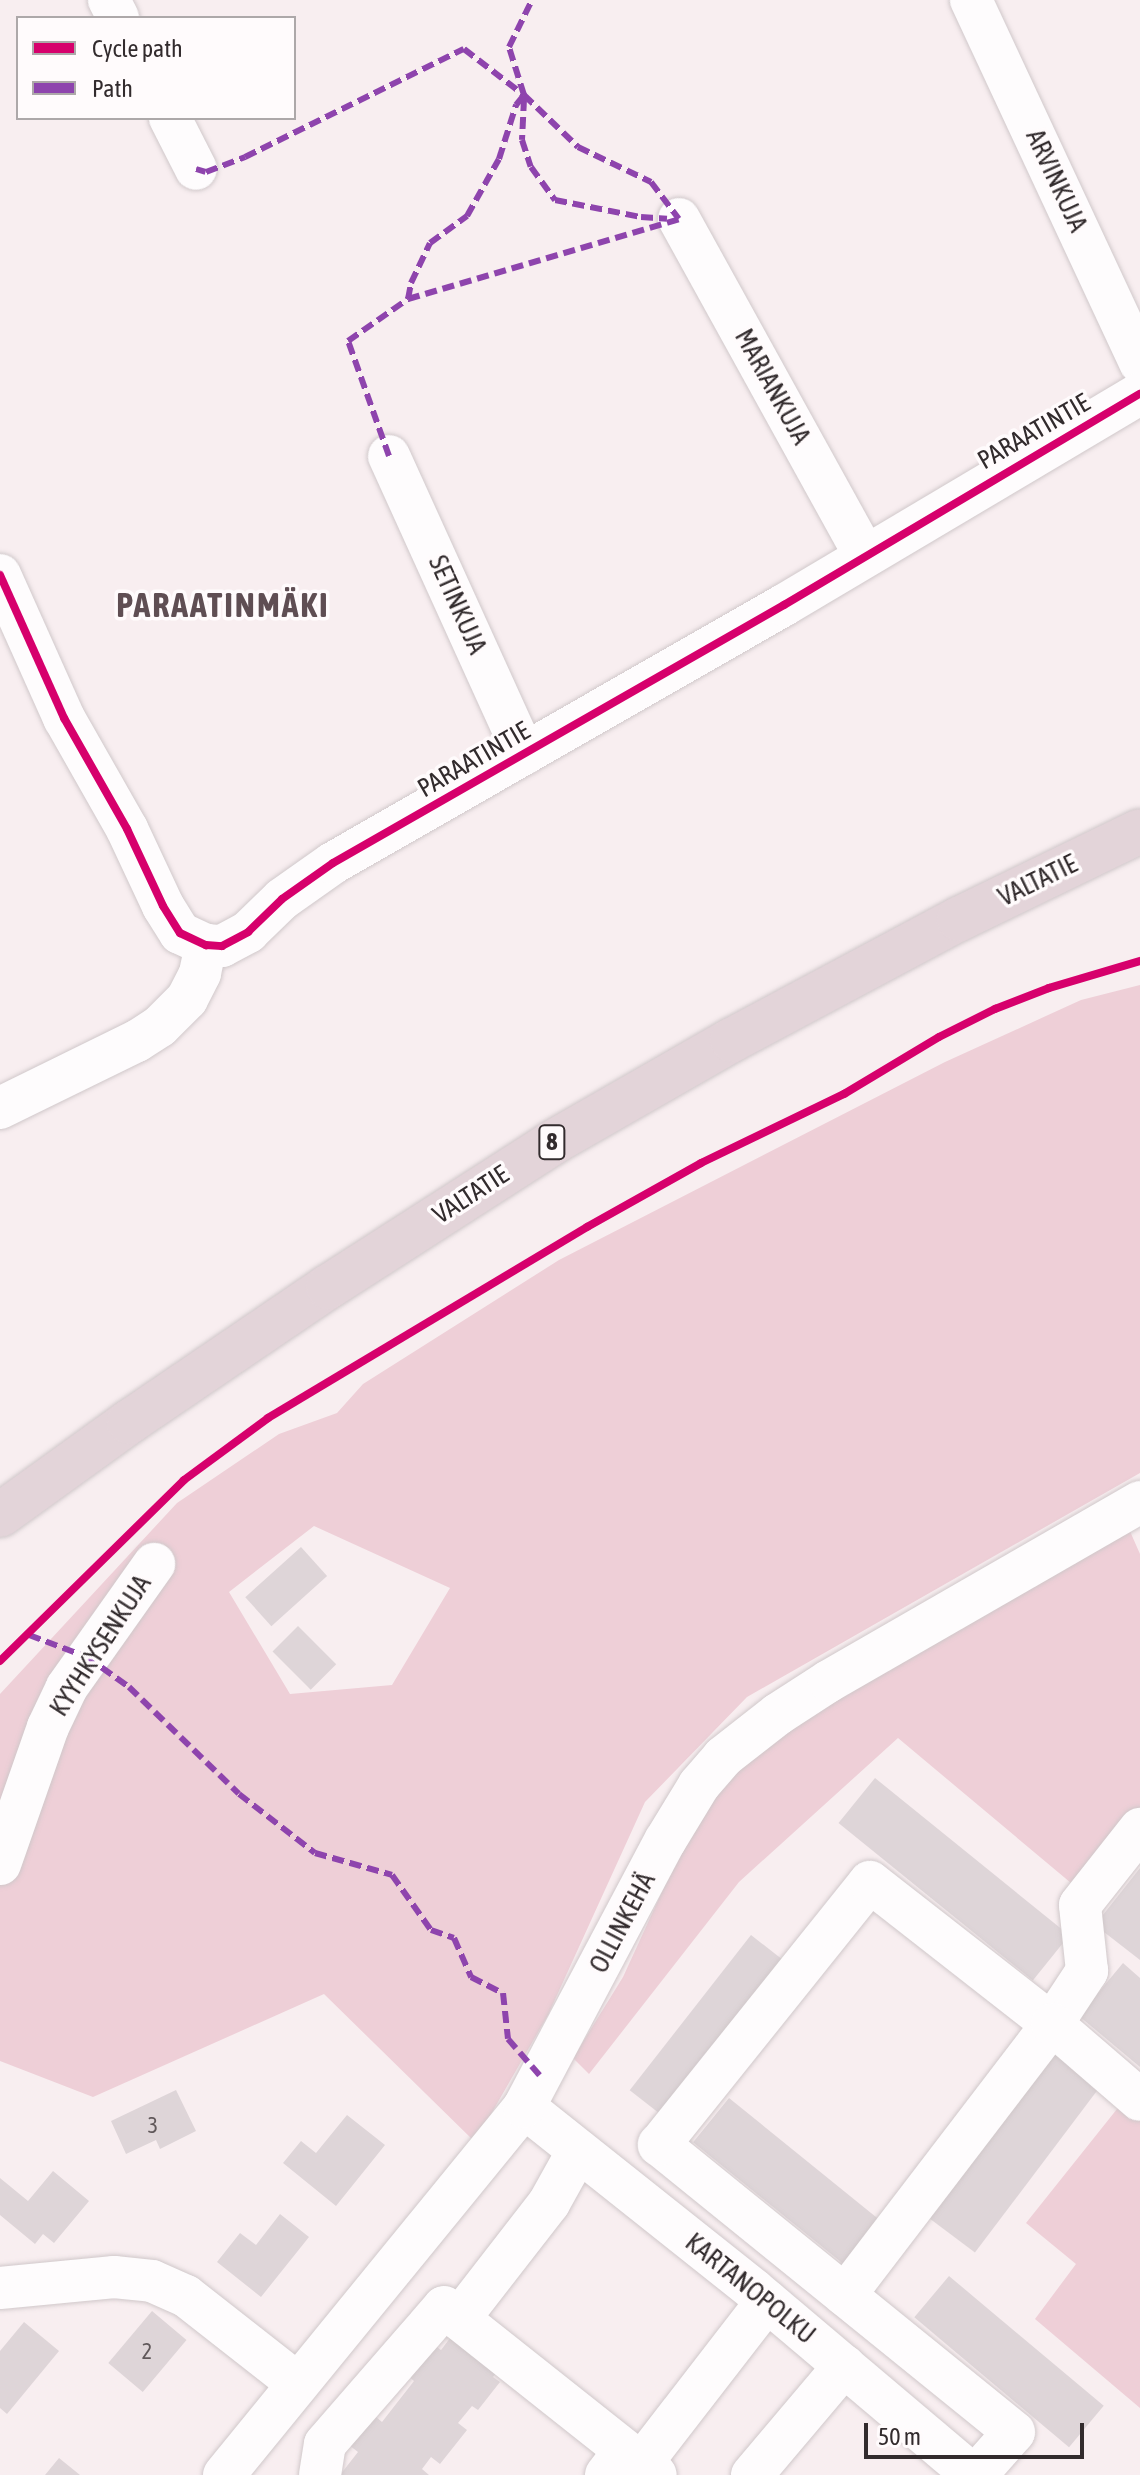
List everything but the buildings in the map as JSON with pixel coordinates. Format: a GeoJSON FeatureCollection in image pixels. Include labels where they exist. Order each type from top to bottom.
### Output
{"type":"FeatureCollection","features":[{"type":"Feature","properties":{"kind":"highway","name":"VALTATIE"},"geometry":{"type":"LineString","coordinates":[[0,1515],[129,1422],[316,1295],[552,1143],[732,1040],[959,919],[1140,831]]}},
{"type":"Feature","properties":{"kind":"street","name":"ARVINKUJA"},"geometry":{"type":"LineString","coordinates":[[971,0],[1140,363]]}},
{"type":"Feature","properties":{"kind":"street"},"geometry":{"type":"LineString","coordinates":[[171,120],[196,169]]}},
{"type":"Feature","properties":{"kind":"street","name":"MARIANKUJA"},"geometry":{"type":"LineString","coordinates":[[679,219],[864,554]]}},
{"type":"Feature","properties":{"kind":"street","name":"PARAATINTIE"},"geometry":{"type":"LineString","coordinates":[[206,945],[222,946],[236,940],[282,899],[333,863],[784,605],[864,554],[1140,394]]}},
{"type":"Feature","properties":{"kind":"street","name":"SETINKUJA"},"geometry":{"type":"LineString","coordinates":[[389,456],[524,754]]}},
{"type":"Feature","properties":{"kind":"street"},"geometry":{"type":"LineString","coordinates":[[0,575],[64,718],[127,829],[163,906],[180,933],[206,945],[200,973],[187,999],[160,1026],[137,1041],[0,1108]]}},
{"type":"Feature","properties":{"kind":"street","name":"OLLINKEHÄ"},"geometry":{"type":"LineString","coordinates":[[224,2475],[524,2107],[665,1841],[699,1785],[723,1757],[778,1714],[829,1681],[1138,1507]]}},
{"type":"Feature","properties":{"kind":"street","name":"KYYHKYSENKUJA"},"geometry":{"type":"LineString","coordinates":[[0,1864],[48,1727],[67,1687],[154,1564]]}},
{"type":"Feature","properties":{"kind":"street"},"geometry":{"type":"LineString","coordinates":[[845,2295],[1052,2024],[1087,1971],[1080,1905],[1140,1829]]}},
{"type":"Feature","properties":{"kind":"street"},"geometry":{"type":"LineString","coordinates":[[974,2475],[1014,2432],[659,2145],[870,1882],[1052,2024],[1140,2100]]}},
{"type":"Feature","properties":{"kind":"street","name":"KARTANOPOLKU"},"geometry":{"type":"LineString","coordinates":[[524,2107],[767,2301],[974,2475]]}},
{"type":"Feature","properties":{"kind":"street"},"geometry":{"type":"LineString","coordinates":[[459,2319],[549,2203],[578,2151]]}},
{"type":"Feature","properties":{"kind":"street"},"geometry":{"type":"LineString","coordinates":[[0,2288],[114,2277],[152,2281],[186,2296],[297,2383]]}},
{"type":"Feature","properties":{"kind":"street"},"geometry":{"type":"LineString","coordinates":[[320,2475],[325,2444],[444,2307],[634,2471],[767,2301]]}},
{"type":"Feature","properties":{"kind":"street"},"geometry":{"type":"LineString","coordinates":[[752,2475],[844,2366]]}},
{"type":"Feature","properties":{"kind":"shaded area"},"geometry":{"type":"Polygon","coordinates":[[[1140,985],[1140,1473],[747,1697],[645,1802],[548,2015],[475,2142],[324,1994],[93,2097],[0,2061],[0,1694],[177,1503],[279,1434],[337,1413],[363,1384],[559,1260],[945,1062],[1081,1000],[1140,985]],[[314,1526],[229,1592],[290,1694],[392,1685],[450,1588],[314,1526]]]}},
{"type":"Feature","properties":{"kind":"shaded area"},"geometry":{"type":"Polygon","coordinates":[[[1129,1529],[1140,1554],[1140,1810],[1077,1888],[898,1738],[739,1882],[589,2074],[573,2058],[623,1977],[700,1809],[749,1751],[1129,1529]]]}},
{"type":"Feature","properties":{"kind":"shaded area"},"geometry":{"type":"Polygon","coordinates":[[[1121,2104],[1140,2120],[1140,2408],[1035,2319],[1076,2264],[1026,2223],[1121,2104]]]}},
{"type":"Feature","properties":{"kind":"marked path"},"geometry":{"type":"LineString","coordinates":[[408,299],[411,283],[430,243],[467,216],[499,159],[516,105],[524,95],[509,47],[532,0]]}},
{"type":"Feature","properties":{"kind":"marked path"},"geometry":{"type":"LineString","coordinates":[[196,169],[206,172],[245,157],[464,49],[524,95],[578,147],[651,182],[679,219]]}},
{"type":"Feature","properties":{"kind":"marked path"},"geometry":{"type":"LineString","coordinates":[[524,99],[522,140],[531,167],[555,200],[667,219]]}},
{"type":"Feature","properties":{"kind":"marked path"},"geometry":{"type":"LineString","coordinates":[[389,456],[348,341],[408,299],[679,219]]}},
{"type":"Feature","properties":{"kind":"marked path"},"geometry":{"type":"LineString","coordinates":[[29,1635],[87,1657],[129,1687],[239,1794],[315,1853],[392,1875],[431,1930],[454,1938],[471,1977],[503,1993],[508,2039],[542,2078]]}},
{"type":"Feature","properties":{"kind":"cycle path"},"geometry":{"type":"LineString","coordinates":[[0,575],[64,718],[127,829],[163,906],[180,933],[206,945],[222,946],[248,932],[282,899],[333,863],[784,605],[1140,394]]}},
{"type":"Feature","properties":{"kind":"cycle path"},"geometry":{"type":"LineString","coordinates":[[0,1661],[184,1480],[268,1418],[587,1227],[701,1163],[844,1094],[939,1037],[995,1009],[1049,988],[1140,961]]}},
{"type":"Feature","properties":{"kind":"district","name":"PARAATINMÄKI"},"geometry":{"type":"Point","coordinates":[223,605]}}]}
